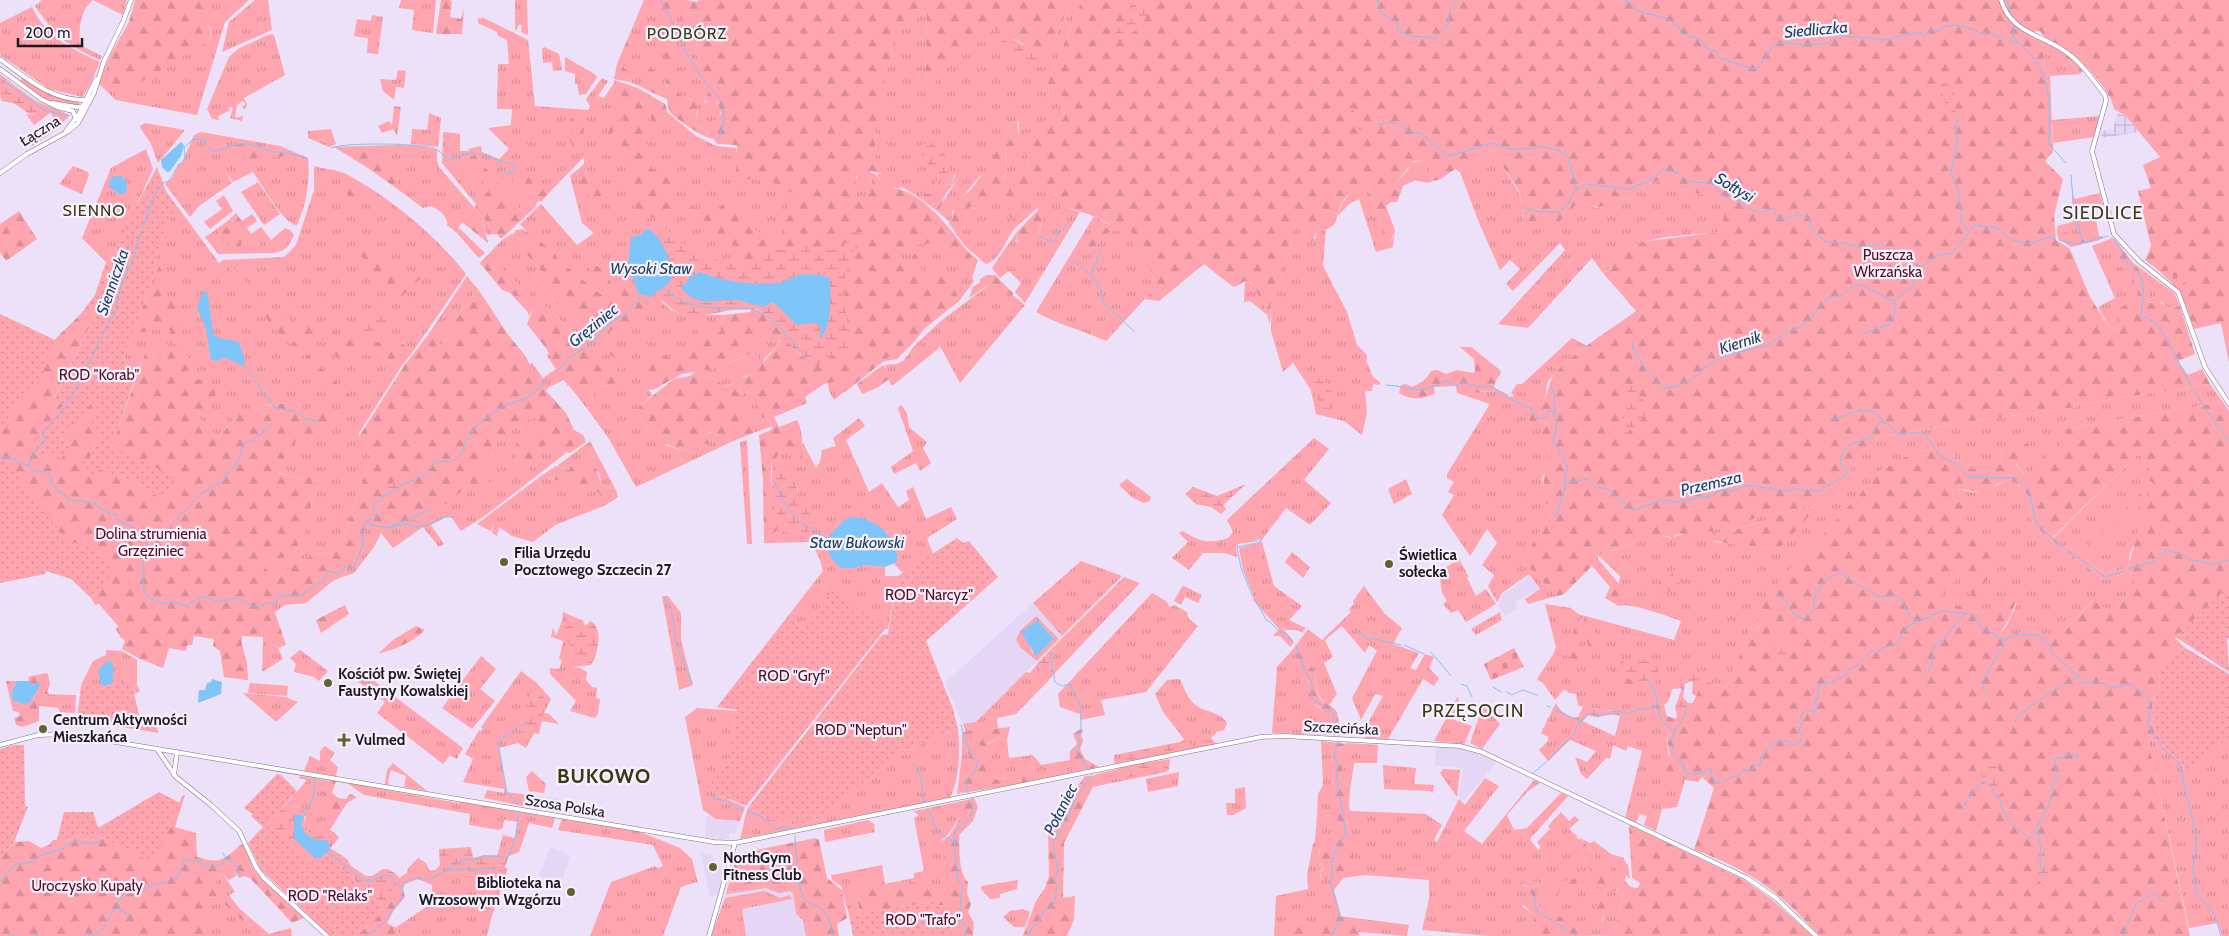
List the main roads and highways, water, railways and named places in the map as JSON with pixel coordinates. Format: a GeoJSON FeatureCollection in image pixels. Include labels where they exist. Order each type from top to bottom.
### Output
{"type":"FeatureCollection","features":[{"type":"Feature","properties":{"kind":"water"},"geometry":{"type":"Polygon","coordinates":[[[181,142],[184,145],[181,156],[170,171],[167,172],[162,167],[161,160],[181,142]]]}},
{"type":"Feature","properties":{"kind":"water"},"geometry":{"type":"Polygon","coordinates":[[[115,176],[121,176],[125,180],[127,187],[125,194],[119,194],[109,187],[110,179],[115,176]]]}},
{"type":"Feature","properties":{"kind":"water","name":"Wysoki Staw"},"geometry":{"type":"Polygon","coordinates":[[[646,229],[650,230],[660,240],[668,255],[672,270],[669,283],[651,297],[638,293],[628,264],[631,237],[640,235],[646,229]]]}},
{"type":"Feature","properties":{"kind":"water"},"geometry":{"type":"Polygon","coordinates":[[[700,272],[728,280],[757,284],[780,283],[804,274],[830,278],[830,311],[827,327],[819,340],[821,326],[815,323],[797,325],[773,302],[763,307],[736,300],[707,302],[694,299],[681,288],[691,276],[700,272]]]}},
{"type":"Feature","properties":{"kind":"water"},"geometry":{"type":"Polygon","coordinates":[[[203,291],[206,291],[208,296],[214,335],[234,340],[240,345],[245,362],[243,366],[224,357],[218,361],[211,360],[206,329],[197,308],[203,291]]]}},
{"type":"Feature","properties":{"kind":"water","name":"Staw Bukowski"},"geometry":{"type":"Polygon","coordinates":[[[852,517],[869,521],[884,530],[894,544],[897,562],[885,567],[864,565],[854,568],[842,568],[835,563],[829,555],[827,538],[844,520],[852,517]]]}},
{"type":"Feature","properties":{"kind":"water"},"geometry":{"type":"Polygon","coordinates":[[[1037,620],[1054,639],[1036,656],[1021,632],[1037,620]]]}},
{"type":"Feature","properties":{"kind":"water"},"geometry":{"type":"Polygon","coordinates":[[[107,661],[113,662],[113,682],[106,686],[101,685],[98,670],[107,661]]]}},
{"type":"Feature","properties":{"kind":"water"},"geometry":{"type":"Polygon","coordinates":[[[212,679],[222,682],[221,694],[198,703],[199,690],[205,690],[207,683],[211,682],[212,679]]]}},
{"type":"Feature","properties":{"kind":"water"},"geometry":{"type":"Polygon","coordinates":[[[16,681],[28,681],[33,685],[39,682],[40,686],[30,702],[25,704],[13,701],[11,694],[16,681]]]}},
{"type":"Feature","properties":{"kind":"water"},"geometry":{"type":"Polygon","coordinates":[[[300,814],[304,818],[301,823],[304,831],[310,837],[317,840],[326,840],[330,845],[329,851],[320,858],[315,858],[294,839],[294,816],[300,814]]]}},
{"type":"Feature","properties":{"kind":"waterway"},"geometry":{"type":"LineString","coordinates":[[660,0],[692,63],[723,102],[724,122],[719,139]]}},
{"type":"Feature","properties":{"kind":"waterway","name":"Siedliczka"},"geometry":{"type":"LineString","coordinates":[[1377,0],[1382,14],[1398,23],[1398,31],[1412,36],[1435,38],[1448,25],[1450,10],[1458,0]]}},
{"type":"Feature","properties":{"kind":"waterway","name":"Siedliczka"},"geometry":{"type":"LineString","coordinates":[[1623,0],[1631,3],[1638,11],[1668,19],[1680,28],[1681,33],[1701,40],[1706,48],[1716,51],[1720,58],[1753,69],[1759,67],[1772,47],[1782,42],[1801,45],[1829,43],[1838,35],[1884,40],[1920,32],[1926,36],[1931,30],[1938,31],[1953,25],[1966,27],[1982,34],[1990,31],[1995,36],[2004,37]]}},
{"type":"Feature","properties":{"kind":"waterway"},"geometry":{"type":"LineString","coordinates":[[2007,0],[2011,16]]}},
{"type":"Feature","properties":{"kind":"waterway"},"geometry":{"type":"LineString","coordinates":[[2014,27],[2014,38],[2018,42]]}},
{"type":"Feature","properties":{"kind":"waterway","name":"Siedliczka"},"geometry":{"type":"LineString","coordinates":[[2009,39],[2011,42],[2018,42],[2030,54],[2044,77],[2049,100],[2049,144],[2066,163]]}},
{"type":"Feature","properties":{"kind":"waterway"},"geometry":{"type":"LineString","coordinates":[[0,78],[44,110],[67,116]]}},
{"type":"Feature","properties":{"kind":"waterway"},"geometry":{"type":"LineString","coordinates":[[1958,117],[1955,127],[1958,140],[1951,172],[1959,192],[1958,203],[1962,211],[1960,220],[1968,231]]}},
{"type":"Feature","properties":{"kind":"waterway","name":"Sołtysi"},"geometry":{"type":"LineString","coordinates":[[1378,125],[1392,122],[1395,124]]}},
{"type":"Feature","properties":{"kind":"waterway","name":"Sołtysi"},"geometry":{"type":"LineString","coordinates":[[1400,126],[1410,132],[1421,133],[1448,156],[1493,143],[1507,148],[1545,147],[1558,150],[1568,157],[1577,190],[1585,184],[1628,189],[1647,182],[1664,169],[1677,173],[1691,182],[1712,183],[1723,196],[1741,201],[1752,210],[1760,212],[1773,208],[1779,219],[1797,215],[1805,216],[1810,219],[1810,228],[1825,242],[1845,243],[1859,247],[1882,244],[1902,259],[1913,262],[1918,268],[1939,255],[1951,254],[1975,225],[1997,228],[2012,240],[2029,244],[2049,237],[2055,239]]}},
{"type":"Feature","properties":{"kind":"waterway","name":"Sienniczka"},"geometry":{"type":"LineString","coordinates":[[164,183],[169,181],[179,164],[182,163],[185,158],[184,148],[193,139],[205,140],[209,148],[214,151],[238,144],[246,144],[306,158]]}},
{"type":"Feature","properties":{"kind":"waterway","name":"Sienniczka"},"geometry":{"type":"LineString","coordinates":[[331,148],[367,144],[416,145],[436,149],[451,160],[460,155],[474,153],[514,165],[515,168],[511,173],[505,172]]}},
{"type":"Feature","properties":{"kind":"waterway","name":"Siedliczka"},"geometry":{"type":"LineString","coordinates":[[2071,175],[2074,211],[2082,239],[2085,242],[2108,236]]}},
{"type":"Feature","properties":{"kind":"waterway","name":"Sienniczka"},"geometry":{"type":"LineString","coordinates":[[142,231],[152,200],[162,185]]}},
{"type":"Feature","properties":{"kind":"waterway"},"geometry":{"type":"LineString","coordinates":[[1525,208],[1534,211],[1559,213],[1568,205],[1576,190]]}},
{"type":"Feature","properties":{"kind":"waterway"},"geometry":{"type":"LineString","coordinates":[[1039,236],[1052,242],[1068,223]]}},
{"type":"Feature","properties":{"kind":"waterway"},"geometry":{"type":"LineString","coordinates":[[1055,230],[1058,234]]}},
{"type":"Feature","properties":{"kind":"waterway","name":"Sienniczka"},"geometry":{"type":"LineString","coordinates":[[29,465],[36,450],[45,440],[43,432],[65,407],[74,393],[109,322],[115,314],[121,285],[135,255],[135,249],[141,233]]}},
{"type":"Feature","properties":{"kind":"waterway","name":"Siedliczka"},"geometry":{"type":"LineString","coordinates":[[2112,238],[2122,251],[2123,260],[2141,278],[2143,284],[2141,315],[2154,322],[2166,337],[2191,387]]}},
{"type":"Feature","properties":{"kind":"waterway","name":"Sołtysi"},"geometry":{"type":"LineString","coordinates":[[2059,240],[2075,244],[2085,242]]}},
{"type":"Feature","properties":{"kind":"waterway"},"geometry":{"type":"LineString","coordinates":[[1091,274],[1100,251]]}},
{"type":"Feature","properties":{"kind":"waterway"},"geometry":{"type":"LineString","coordinates":[[1072,260],[1091,275],[1100,288],[1104,303],[1134,331]]}},
{"type":"Feature","properties":{"kind":"waterway","name":"Kiernik"},"geometry":{"type":"LineString","coordinates":[[1895,300],[1913,286],[1918,268]]}},
{"type":"Feature","properties":{"kind":"waterway","name":"Kiernik"},"geometry":{"type":"LineString","coordinates":[[1633,342],[1632,346],[1645,369],[1664,388],[1669,388],[1692,379],[1700,374],[1701,370],[1723,356],[1769,345],[1786,332],[1799,328],[1809,320],[1827,299],[1843,294],[1855,284],[1894,301]]}},
{"type":"Feature","properties":{"kind":"waterway"},"geometry":{"type":"LineString","coordinates":[[664,289],[680,300],[695,305],[710,308],[747,308],[757,311],[771,319],[805,355]]}},
{"type":"Feature","properties":{"kind":"waterway","name":"Gręziniec"},"geometry":{"type":"LineString","coordinates":[[557,372],[568,358],[589,346],[613,320],[624,316],[643,294]]}},
{"type":"Feature","properties":{"kind":"waterway"},"geometry":{"type":"LineString","coordinates":[[1862,334],[1890,324],[1896,309],[1893,301]]}},
{"type":"Feature","properties":{"kind":"waterway"},"geometry":{"type":"LineString","coordinates":[[244,365],[275,408],[295,411],[306,419],[317,421]]}},
{"type":"Feature","properties":{"kind":"waterway"},"geometry":{"type":"LineString","coordinates":[[1386,385],[1421,389],[1435,386],[1445,381],[1456,386],[1463,382],[1478,387],[1490,386],[1514,401],[1532,409],[1537,418],[1544,418],[1548,415],[1549,410],[1555,413]]}},
{"type":"Feature","properties":{"kind":"waterway","name":"Gręziniec"},"geometry":{"type":"LineString","coordinates":[[0,458],[2,456],[15,459],[17,463],[29,465],[34,471],[40,471],[52,478],[51,484],[57,489],[58,493],[66,495],[68,500],[85,501],[93,505],[95,503],[98,507],[113,515],[115,514],[119,521],[132,527],[148,544],[144,553],[146,555],[143,563],[143,584],[147,597],[161,603],[179,603],[188,607],[189,604],[204,596],[218,602],[239,598],[257,607],[276,603],[279,595],[302,595],[319,582],[324,581],[328,571],[342,572],[343,567],[354,567],[363,545],[362,532],[364,531],[366,521],[375,518],[372,506],[385,494],[388,495],[403,484],[422,477],[436,462],[452,461],[462,454],[466,441],[478,424],[505,405],[527,398],[546,382]]}},
{"type":"Feature","properties":{"kind":"waterway"},"geometry":{"type":"LineString","coordinates":[[1550,386],[1555,396],[1555,413],[1553,417],[1556,420],[1556,433],[1552,441],[1558,447],[1559,453],[1563,456],[1568,468],[1565,475],[1565,487],[1556,517]]}},
{"type":"Feature","properties":{"kind":"waterway","name":"Siedliczka"},"geometry":{"type":"LineString","coordinates":[[2192,389],[2229,440]]}},
{"type":"Feature","properties":{"kind":"waterway"},"geometry":{"type":"LineString","coordinates":[[1829,419],[1864,410],[1876,414],[1884,421]]}},
{"type":"Feature","properties":{"kind":"waterway","name":"Przemsza"},"geometry":{"type":"LineString","coordinates":[[1564,483],[1587,479],[1597,489],[1599,487],[1608,489],[1627,508],[1635,510],[1662,500],[1677,502],[1710,496],[1722,490],[1732,491],[1747,485],[1785,491],[1796,489],[1818,491],[1846,475],[1847,471],[1840,462],[1844,451],[1850,445],[1870,438],[1880,422],[1885,422],[1898,434],[1924,432],[1940,456],[1956,464],[1969,477],[2016,478],[2029,490],[2036,524],[2064,549]]}},
{"type":"Feature","properties":{"kind":"waterway"},"geometry":{"type":"LineString","coordinates":[[142,538],[164,536],[172,524],[202,493],[222,481],[236,465],[245,442],[252,441],[270,426]]}},
{"type":"Feature","properties":{"kind":"waterway"},"geometry":{"type":"LineString","coordinates":[[774,481],[794,516],[806,526],[827,538]]}},
{"type":"Feature","properties":{"kind":"waterway"},"geometry":{"type":"LineString","coordinates":[[367,524],[387,528],[430,510]]}},
{"type":"Feature","properties":{"kind":"waterway"},"geometry":{"type":"LineString","coordinates":[[387,528],[407,524],[415,527],[425,526],[445,517],[454,517]]}},
{"type":"Feature","properties":{"kind":"waterway"},"geometry":{"type":"LineString","coordinates":[[1253,534],[1261,542],[1237,547],[1241,568],[1253,597]]}},
{"type":"Feature","properties":{"kind":"waterway","name":"Przemsza"},"geometry":{"type":"LineString","coordinates":[[2067,550],[2105,577],[2124,571]]}},
{"type":"Feature","properties":{"kind":"waterway","name":"Przemsza"},"geometry":{"type":"LineString","coordinates":[[2129,569],[2155,561],[2167,550],[2183,555],[2189,560],[2201,561],[2212,565],[2229,560]]}},
{"type":"Feature","properties":{"kind":"waterway"},"geometry":{"type":"LineString","coordinates":[[1776,594],[1784,599],[1795,615],[1804,619],[1814,611],[1815,597],[1824,582],[1841,573],[1878,596],[1898,597],[1907,613],[1918,620]]}},
{"type":"Feature","properties":{"kind":"waterway"},"geometry":{"type":"LineString","coordinates":[[664,597],[671,608],[677,646],[692,684]]}},
{"type":"Feature","properties":{"kind":"waterway"},"geometry":{"type":"LineString","coordinates":[[1255,600],[1267,621],[1279,631],[1289,636],[1293,642]]}},
{"type":"Feature","properties":{"kind":"waterway"},"geometry":{"type":"LineString","coordinates":[[1642,709],[1657,706],[1661,720],[1674,732],[1674,737],[1671,740],[1673,755],[1683,764],[1686,774],[1703,773],[1710,768],[1715,783],[1721,782],[1739,776],[1743,770],[1752,770],[1754,766],[1760,765],[1761,757],[1773,741],[1788,741],[1791,746],[1801,741],[1802,737],[1798,730],[1803,723],[1801,715],[1805,710],[1816,711],[1817,707],[1814,701],[1818,697],[1819,684],[1834,682],[1838,677],[1841,678],[1847,674],[1848,669],[1858,665],[1871,651],[1878,653],[1880,649],[1896,644],[1908,626],[1942,611],[1969,614],[1974,617],[1981,627],[2004,640],[2015,635],[2039,635],[2043,641],[2051,645],[2050,650],[2054,655],[2084,683],[2101,682],[2109,688]]}},
{"type":"Feature","properties":{"kind":"waterway"},"geometry":{"type":"LineString","coordinates":[[1922,674],[1931,667],[1934,646],[1943,640],[1964,614]]}},
{"type":"Feature","properties":{"kind":"waterway"},"geometry":{"type":"LineString","coordinates":[[1357,631],[1367,639],[1375,639]]}},
{"type":"Feature","properties":{"kind":"waterway"},"geometry":{"type":"LineString","coordinates":[[1376,639],[1401,645]]}},
{"type":"Feature","properties":{"kind":"waterway"},"geometry":{"type":"LineString","coordinates":[[2002,647],[2004,640]]}},
{"type":"Feature","properties":{"kind":"waterway"},"geometry":{"type":"LineString","coordinates":[[1296,645],[1305,672],[1312,683],[1312,699],[1324,706],[1327,712],[1329,710],[1334,714],[1334,727],[1339,737]]}},
{"type":"Feature","properties":{"kind":"waterway"},"geometry":{"type":"LineString","coordinates":[[1404,645],[1424,654]]}},
{"type":"Feature","properties":{"kind":"waterway"},"geometry":{"type":"LineString","coordinates":[[1988,693],[1983,688],[1982,682],[2001,649]]}},
{"type":"Feature","properties":{"kind":"waterway","name":"Połaniec"},"geometry":{"type":"LineString","coordinates":[[1050,652],[1055,682],[1062,686],[1070,684],[1081,706],[1081,732],[1078,733],[1080,743],[1077,754],[1088,769]]}},
{"type":"Feature","properties":{"kind":"waterway"},"geometry":{"type":"LineString","coordinates":[[1431,652],[1451,676]]}},
{"type":"Feature","properties":{"kind":"waterway"},"geometry":{"type":"LineString","coordinates":[[2069,682],[2079,676]]}},
{"type":"Feature","properties":{"kind":"waterway"},"geometry":{"type":"LineString","coordinates":[[1646,677],[1656,695],[1657,706]]}},
{"type":"Feature","properties":{"kind":"waterway"},"geometry":{"type":"LineString","coordinates":[[1461,684],[1467,686],[1472,697]]}},
{"type":"Feature","properties":{"kind":"waterway"},"geometry":{"type":"LineString","coordinates":[[2015,722],[2017,717],[2045,696],[2066,684]]}},
{"type":"Feature","properties":{"kind":"waterway"},"geometry":{"type":"LineString","coordinates":[[2111,688],[2131,684],[2148,698],[2150,709],[2148,724],[2152,733],[2165,750],[2179,763],[2196,835],[2196,851],[2193,866],[2196,893],[2215,915],[2221,936]]}},
{"type":"Feature","properties":{"kind":"waterway"},"geometry":{"type":"LineString","coordinates":[[1493,687],[1501,692]]}},
{"type":"Feature","properties":{"kind":"waterway"},"geometry":{"type":"LineString","coordinates":[[1507,692],[1512,695],[1523,690],[1537,695]]}},
{"type":"Feature","properties":{"kind":"waterway"},"geometry":{"type":"LineString","coordinates":[[1674,732],[1684,718],[1687,707]]}},
{"type":"Feature","properties":{"kind":"waterway"},"geometry":{"type":"LineString","coordinates":[[1553,709],[1580,721]]}},
{"type":"Feature","properties":{"kind":"waterway"},"geometry":{"type":"LineString","coordinates":[[1548,761],[1575,733],[1577,726],[1588,714],[1598,717],[1615,711],[1627,714],[1640,709]]}},
{"type":"Feature","properties":{"kind":"waterway"},"geometry":{"type":"LineString","coordinates":[[519,804],[507,793],[498,742],[526,722]]}},
{"type":"Feature","properties":{"kind":"waterway"},"geometry":{"type":"LineString","coordinates":[[961,725],[967,746],[977,763],[976,771],[967,780],[966,787],[968,793]]}},
{"type":"Feature","properties":{"kind":"waterway"},"geometry":{"type":"LineString","coordinates":[[1331,936],[1341,918],[1331,885],[1333,855],[1346,833],[1336,775],[1338,766],[1334,756],[1338,741]]}},
{"type":"Feature","properties":{"kind":"waterway"},"geometry":{"type":"LineString","coordinates":[[2052,795],[2052,786],[2059,776],[2055,767],[2055,759],[2058,757],[2064,758],[2065,755],[2078,755],[2077,759]]}},
{"type":"Feature","properties":{"kind":"waterway"},"geometry":{"type":"LineString","coordinates":[[1532,774],[1546,762]]}},
{"type":"Feature","properties":{"kind":"waterway"},"geometry":{"type":"LineString","coordinates":[[913,764],[920,776],[923,799],[926,803]]}},
{"type":"Feature","properties":{"kind":"waterway","name":"Połaniec"},"geometry":{"type":"LineString","coordinates":[[1029,936],[1031,929],[1038,923],[1044,911],[1052,907],[1054,903],[1057,887],[1055,879],[1058,870],[1053,843],[1068,819],[1073,803],[1092,775]]}},
{"type":"Feature","properties":{"kind":"waterway"},"geometry":{"type":"LineString","coordinates":[[303,818],[313,797],[315,778]]}},
{"type":"Feature","properties":{"kind":"waterway"},"geometry":{"type":"LineString","coordinates":[[1978,786],[1982,782],[1987,783],[1999,799],[2007,818],[2021,832],[2031,838],[2039,831],[2037,828],[2049,803]]}},
{"type":"Feature","properties":{"kind":"waterway"},"geometry":{"type":"LineString","coordinates":[[1961,810],[1977,787]]}},
{"type":"Feature","properties":{"kind":"waterway"},"geometry":{"type":"LineString","coordinates":[[2050,801],[2052,796]]}},
{"type":"Feature","properties":{"kind":"waterway"},"geometry":{"type":"LineString","coordinates":[[713,798],[729,802],[735,808],[744,810]]}},
{"type":"Feature","properties":{"kind":"waterway"},"geometry":{"type":"LineString","coordinates":[[966,936],[966,926],[962,923],[960,912],[962,886],[957,879],[954,834],[972,812],[973,806],[969,801]]}},
{"type":"Feature","properties":{"kind":"waterway"},"geometry":{"type":"LineString","coordinates":[[927,809],[938,830],[956,843]]}},
{"type":"Feature","properties":{"kind":"waterway"},"geometry":{"type":"LineString","coordinates":[[748,811],[762,817],[774,829],[786,827],[793,829]]}},
{"type":"Feature","properties":{"kind":"waterway"},"geometry":{"type":"LineString","coordinates":[[509,856],[517,832],[518,813]]}},
{"type":"Feature","properties":{"kind":"waterway"},"geometry":{"type":"LineString","coordinates":[[2039,832],[2039,843],[2041,845],[2040,862],[2043,877]]}},
{"type":"Feature","properties":{"kind":"waterway"},"geometry":{"type":"LineString","coordinates":[[795,836],[797,868],[802,893],[807,901],[825,912],[829,919],[833,936]]}},
{"type":"Feature","properties":{"kind":"waterway"},"geometry":{"type":"LineString","coordinates":[[0,882],[18,864],[32,862],[44,854],[65,848],[70,843],[77,841],[87,844],[100,842],[101,840]]}},
{"type":"Feature","properties":{"kind":"waterway"},"geometry":{"type":"LineString","coordinates":[[327,851],[363,880],[371,881],[385,875],[391,876],[396,884],[401,886]]}},
{"type":"Feature","properties":{"kind":"waterway"},"geometry":{"type":"LineString","coordinates":[[197,861],[210,868],[221,864],[226,859],[223,853]]}},
{"type":"Feature","properties":{"kind":"waterway"},"geometry":{"type":"LineString","coordinates":[[474,860],[484,856],[508,857]]}},
{"type":"Feature","properties":{"kind":"waterway"},"geometry":{"type":"LineString","coordinates":[[227,859],[236,866],[240,877]]}},
{"type":"Feature","properties":{"kind":"waterway"},"geometry":{"type":"LineString","coordinates":[[431,879],[463,860],[473,859]]}},
{"type":"Feature","properties":{"kind":"waterway"},"geometry":{"type":"LineString","coordinates":[[94,936],[104,928],[112,912],[118,908],[117,903],[125,893],[142,891],[152,885],[168,882],[170,879],[178,877],[184,860],[195,860]]}},
{"type":"Feature","properties":{"kind":"waterway"},"geometry":{"type":"LineString","coordinates":[[446,870],[504,868]]}},
{"type":"Feature","properties":{"kind":"waterway"},"geometry":{"type":"LineString","coordinates":[[365,936],[378,928],[387,919],[401,898],[404,884],[408,880],[420,878],[428,881]]}},
{"type":"Feature","properties":{"kind":"waterway"},"geometry":{"type":"LineString","coordinates":[[1536,889],[1535,903],[1537,911],[1576,936]]}},
{"type":"Feature","properties":{"kind":"waterway"},"geometry":{"type":"LineString","coordinates":[[2146,896],[2148,897],[2155,893],[2163,902]]}},
{"type":"Feature","properties":{"kind":"waterway"},"geometry":{"type":"LineString","coordinates":[[2123,936],[2136,904],[2144,899]]}},
{"type":"Feature","properties":{"kind":"waterway"},"geometry":{"type":"LineString","coordinates":[[118,908],[131,919]]}},
{"type":"Feature","properties":{"kind":"waterway"},"geometry":{"type":"LineString","coordinates":[[33,936],[36,934],[38,936]]}},
{"type":"Feature","properties":{"kind":"waterway"},"geometry":{"type":"LineString","coordinates":[[87,936],[91,934],[93,936]]}},
{"type":"Feature","properties":{"kind":"waterway"},"geometry":{"type":"LineString","coordinates":[[7,936],[19,936]]}},
{"type":"Feature","properties":{"kind":"place","name":"Filia Urzędu Pocztowego Szczecin 27"},"geometry":{"type":"Point","coordinates":[504,562]}},
{"type":"Feature","properties":{"kind":"place","name":"Świetlica sołecka"},"geometry":{"type":"Point","coordinates":[1389,564]}},
{"type":"Feature","properties":{"kind":"place","name":"Kościół pw. Świętej Faustyny Kowalskiej"},"geometry":{"type":"Point","coordinates":[328,683]}},
{"type":"Feature","properties":{"kind":"place","name":"Centrum Aktywności Mieszkańca"},"geometry":{"type":"Point","coordinates":[43,729]}},
{"type":"Feature","properties":{"kind":"place","name":"Vulmed"},"geometry":{"type":"Point","coordinates":[344,740]}},
{"type":"Feature","properties":{"kind":"place","name":"NorthGym Fitness Club"},"geometry":{"type":"Point","coordinates":[713,867]}},
{"type":"Feature","properties":{"kind":"place","name":"Biblioteka na Wrzosowym Wzgórzu"},"geometry":{"type":"Point","coordinates":[571,892]}},
{"type":"Feature","properties":{"kind":"district","name":"PODBÓRZ"},"geometry":{"type":"Point","coordinates":[687,33]}},
{"type":"Feature","properties":{"kind":"district","name":"SIENNO"},"geometry":{"type":"Point","coordinates":[94,210]}},
{"type":"Feature","properties":{"kind":"district","name":"SIEDLICE"},"geometry":{"type":"Point","coordinates":[2103,213]}},
{"type":"Feature","properties":{"kind":"district","name":"PRZĘSOCIN"},"geometry":{"type":"Point","coordinates":[1473,711]}},
{"type":"Feature","properties":{"kind":"district","name":"BUKOWO"},"geometry":{"type":"Point","coordinates":[604,776]}},
{"type":"Feature","properties":{"kind":"park label","name":"Puszcza Wkrzańska"},"geometry":{"type":"Point","coordinates":[1888,264]}},
{"type":"Feature","properties":{"kind":"park label","name":"ROD \"Korab\""},"geometry":{"type":"Point","coordinates":[99,375]}},
{"type":"Feature","properties":{"kind":"park label","name":"Dolina strumienia Grzęziniec"},"geometry":{"type":"Point","coordinates":[151,542]}},
{"type":"Feature","properties":{"kind":"park label","name":"ROD \"Narcyz\""},"geometry":{"type":"Point","coordinates":[929,595]}},
{"type":"Feature","properties":{"kind":"park label","name":"ROD \"Gryf\""},"geometry":{"type":"Point","coordinates":[794,676]}},
{"type":"Feature","properties":{"kind":"park label","name":"ROD \"Neptun\""},"geometry":{"type":"Point","coordinates":[861,730]}},
{"type":"Feature","properties":{"kind":"park label","name":"Uroczysko Kupały"},"geometry":{"type":"Point","coordinates":[87,886]}},
{"type":"Feature","properties":{"kind":"park label","name":"ROD \"Relaks\""},"geometry":{"type":"Point","coordinates":[330,896]}},
{"type":"Feature","properties":{"kind":"park label","name":"ROD \"Trafo\""},"geometry":{"type":"Point","coordinates":[923,920]}}]}
